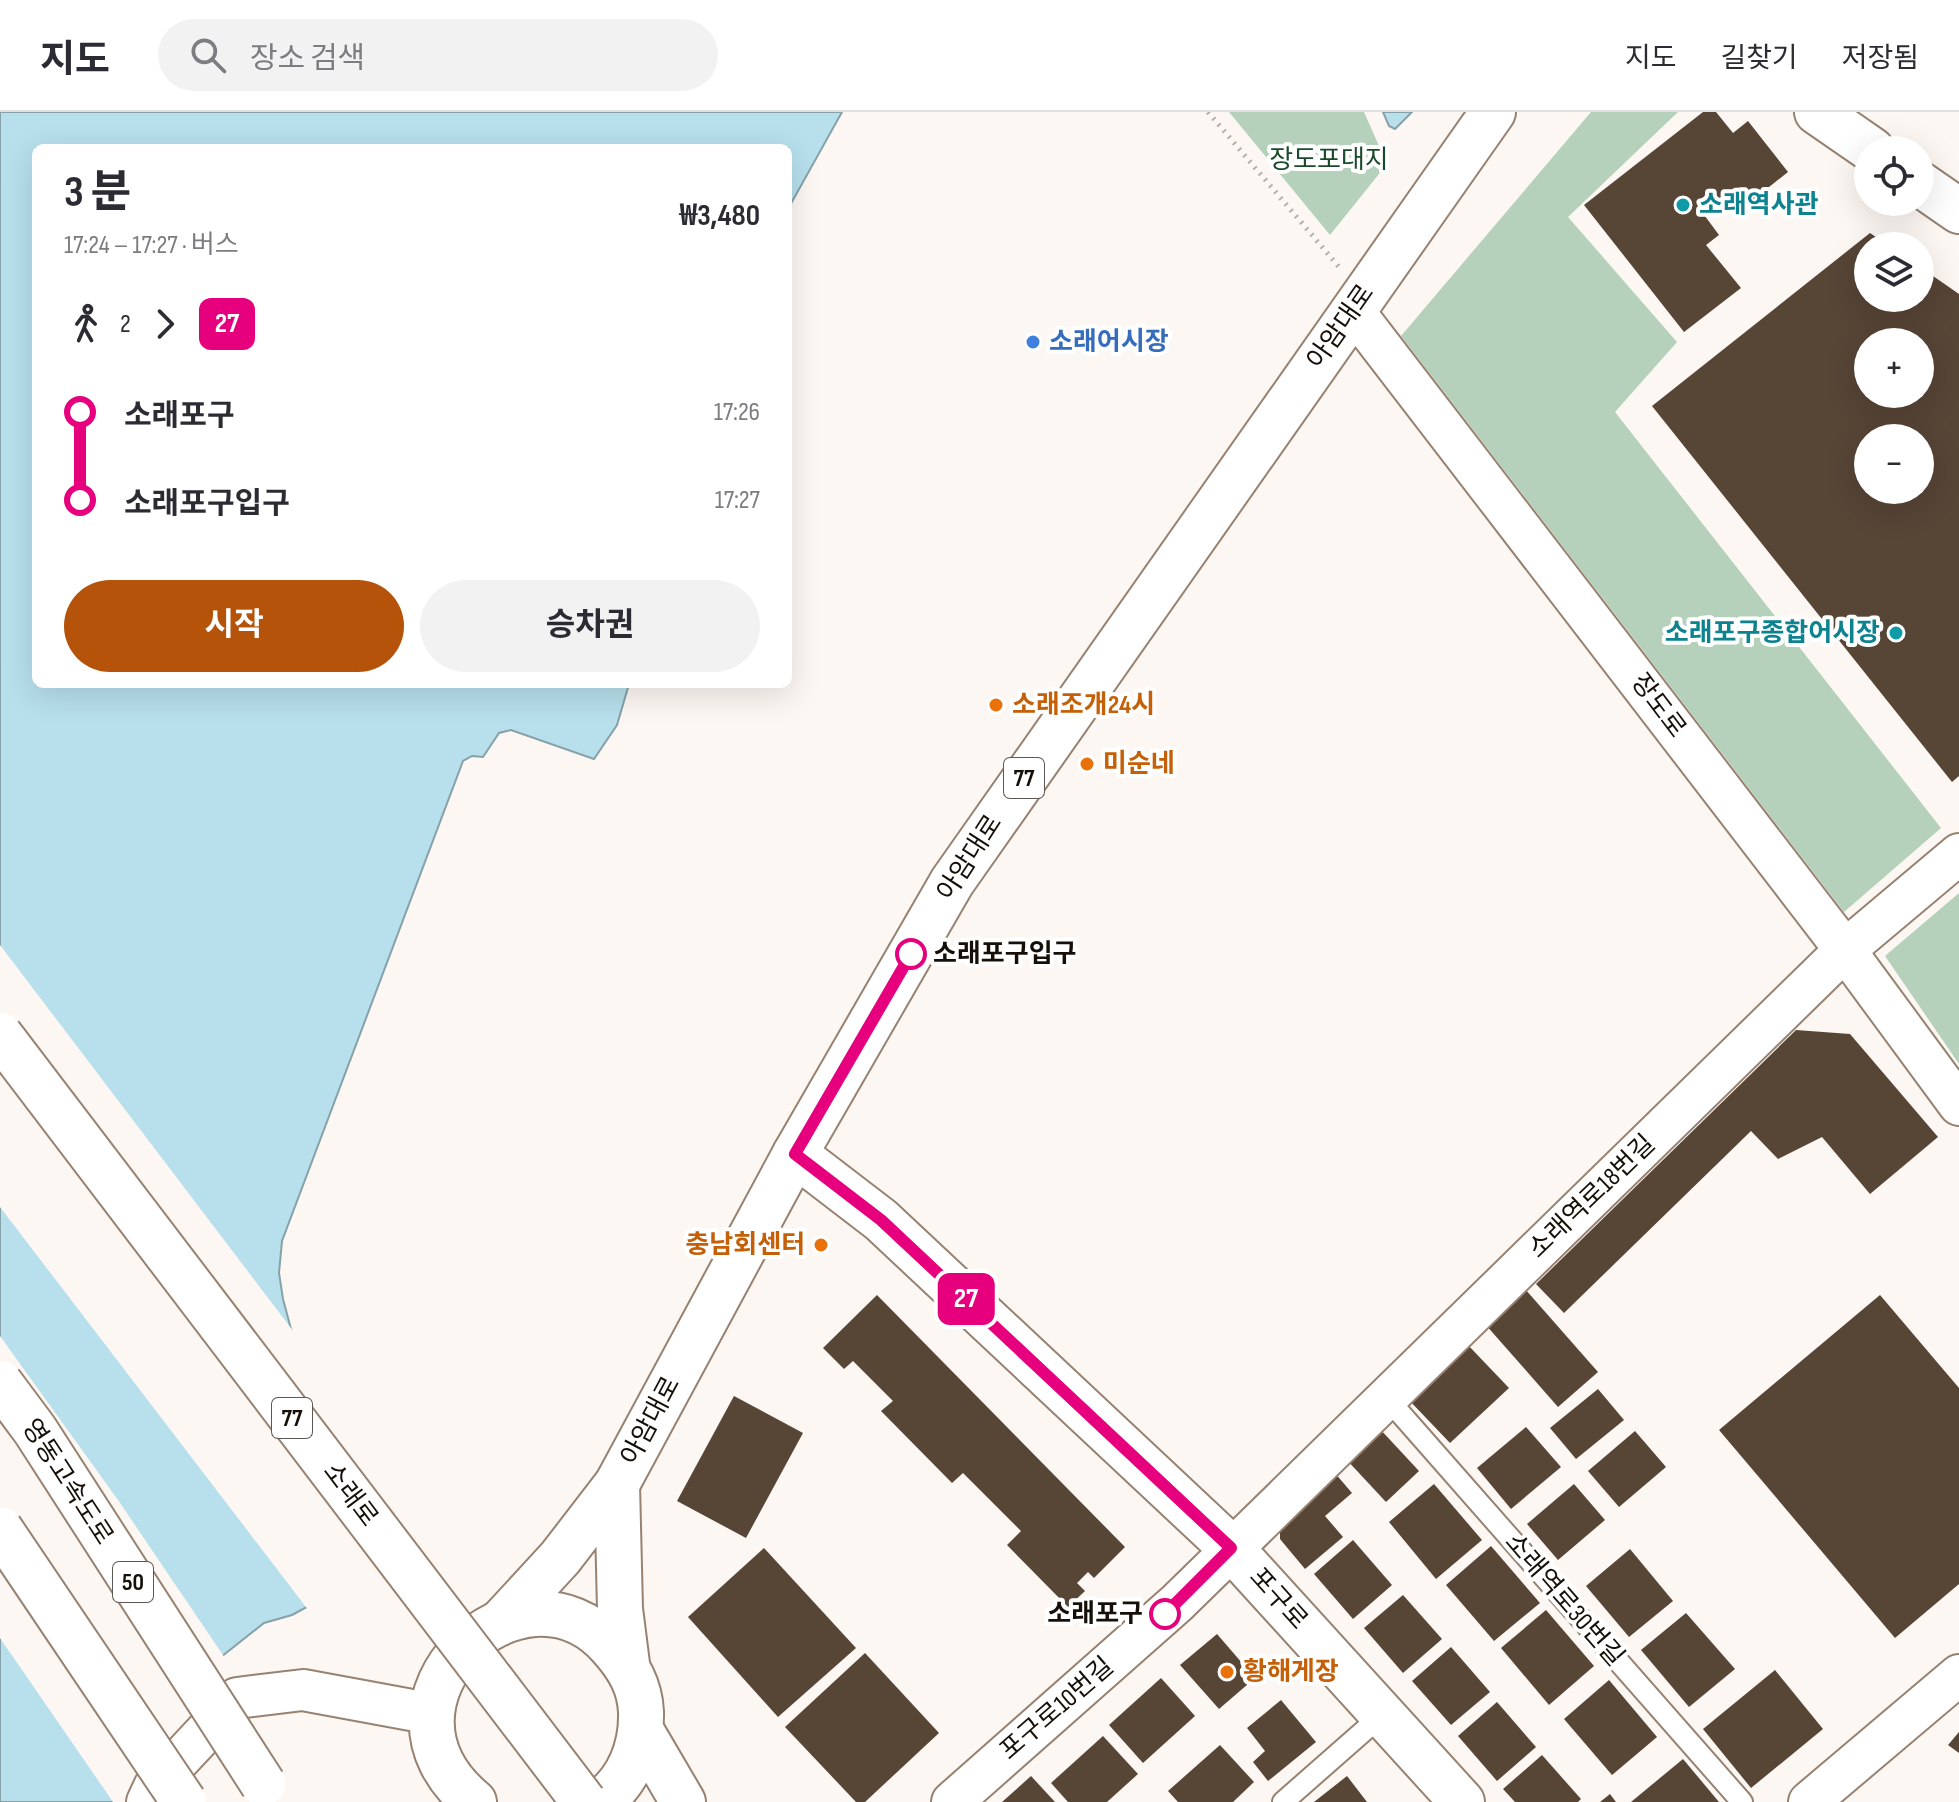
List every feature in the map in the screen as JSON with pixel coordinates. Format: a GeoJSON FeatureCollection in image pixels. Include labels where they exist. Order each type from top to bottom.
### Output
{"type":"FeatureCollection","features":[{"type":"Feature","properties":{"kind":"main road","name":"아암대로"},"geometry":{"type":"LineString","coordinates":[[502,1621],[560,1558],[617,1484],[795,1154],[952,882],[1493,112]]}},
{"type":"Feature","properties":{"kind":"main road"},"geometry":{"type":"LineString","coordinates":[[1817,112],[1854,138]]}},
{"type":"Feature","properties":{"kind":"main road"},"geometry":{"type":"LineString","coordinates":[[1934,194],[1959,211]]}},
{"type":"Feature","properties":{"kind":"main road","name":"소래로"},"geometry":{"type":"LineString","coordinates":[[0,1035],[584,1802]]}},
{"type":"Feature","properties":{"kind":"main road","name":"포구로"},"geometry":{"type":"LineString","coordinates":[[795,1154],[881,1220],[1231,1548],[1462,1802]]}},
{"type":"Feature","properties":{"kind":"main road","name":"영동고속도로"},"geometry":{"type":"LineString","coordinates":[[0,1383],[35,1430],[263,1784]]}},
{"type":"Feature","properties":{"kind":"main road","name":"아암대로"},"geometry":{"type":"LineString","coordinates":[[617,1484],[620,1609],[627,1664]]}},
{"type":"Feature","properties":{"kind":"main road"},"geometry":{"type":"LineString","coordinates":[[0,1529],[184,1802]]}},
{"type":"Feature","properties":{"kind":"main road","name":"77"},"geometry":{"type":"LineString","coordinates":[[474,1802],[458,1789],[440,1760],[432,1727],[435,1693],[449,1662],[473,1637],[502,1621],[537,1615],[572,1621],[603,1638],[627,1664],[640,1696],[642,1732],[632,1765],[611,1794],[600,1802]]}},
{"type":"Feature","properties":{"kind":"main road"},"geometry":{"type":"LineString","coordinates":[[642,1732],[683,1802]]}},
{"type":"Feature","properties":{"kind":"street","name":"장도로"},"geometry":{"type":"LineString","coordinates":[[1358,303],[1959,1105]]}},
{"type":"Feature","properties":{"kind":"street","name":"소래역로18번길"},"geometry":{"type":"LineString","coordinates":[[1231,1548],[1845,950],[1959,854]]}},
{"type":"Feature","properties":{"kind":"street","name":"포구로10번길"},"geometry":{"type":"LineString","coordinates":[[952,1802],[1177,1603],[1231,1548]]}},
{"type":"Feature","properties":{"kind":"street"},"geometry":{"type":"LineString","coordinates":[[1809,1802],[1959,1675]]}},
{"type":"Feature","properties":{"kind":"street"},"geometry":{"type":"LineString","coordinates":[[147,1802],[154,1787],[237,1698],[303,1690],[433,1714]]}},
{"type":"Feature","properties":{"kind":"lane","name":"소래역로30번길"},"geometry":{"type":"LineString","coordinates":[[1386,1397],[1742,1802]]}},
{"type":"Feature","properties":{"kind":"lane"},"geometry":{"type":"LineString","coordinates":[[1283,1802],[1382,1715]]}},
{"type":"Feature","properties":{"kind":"path"},"geometry":{"type":"LineString","coordinates":[[1208,112],[1358,303]]}},
{"type":"Feature","properties":{"kind":"green space","name":"장도포대지"},"geometry":{"type":"Polygon","coordinates":[[[1229,112],[1364,112],[1387,164],[1330,235],[1229,112]]]}},
{"type":"Feature","properties":{"kind":"green space"},"geometry":{"type":"Polygon","coordinates":[[[1591,112],[1678,112],[1568,217],[1677,342],[1615,412],[1941,828],[1844,912],[1401,336],[1591,112]]]}},
{"type":"Feature","properties":{"kind":"green space"},"geometry":{"type":"Polygon","coordinates":[[[1959,893],[1959,1064],[1885,956],[1959,893]]]}},
{"type":"Feature","properties":{"kind":"water"},"geometry":{"type":"Polygon","coordinates":[[[0,112],[842,112],[792,202],[792,144],[32,144],[32,688],[628,688],[617,725],[594,759],[511,730],[499,733],[483,757],[472,756],[463,761],[282,1241],[279,1273],[283,1299],[348,1543],[316,1602],[292,1615],[264,1623],[216,1661],[114,1802],[0,1802],[0,112]]]}},
{"type":"Feature","properties":{"kind":"water"},"geometry":{"type":"Polygon","coordinates":[[[1383,112],[1412,112],[1395,129],[1389,126],[1383,112]]]}},
{"type":"Feature","properties":{"kind":"pier"},"geometry":{"type":"Polygon","coordinates":[[[0,945],[297,1336],[352,1543],[352,1567],[340,1587],[309,1611],[0,1207],[0,945]]]}},
{"type":"Feature","properties":{"kind":"pier"},"geometry":{"type":"Polygon","coordinates":[[[0,1336],[118,1500],[225,1658],[119,1802],[113,1802],[0,1638],[0,1336]]]}},
{"type":"Feature","properties":{"kind":"building","name":"소래역사관"},"geometry":{"type":"Polygon","coordinates":[[[1703,112],[1716,112],[1733,133],[1748,121],[1788,172],[1749,203],[1726,193],[1702,212],[1719,235],[1706,245],[1741,288],[1684,332],[1584,205],[1703,112]]]}},
{"type":"Feature","properties":{"kind":"building","name":"소래포구종합어시장"},"geometry":{"type":"Polygon","coordinates":[[[1854,246],[1854,312],[1934,312],[1934,277],[1959,294],[1959,776],[1952,782],[1652,406],[1854,246]]]}},
{"type":"Feature","properties":{"kind":"building"},"geometry":{"type":"Polygon","coordinates":[[[1796,1030],[1850,1034],[1938,1137],[1870,1194],[1822,1137],[1778,1159],[1751,1131],[1564,1313],[1536,1284],[1796,1030]]]}},
{"type":"Feature","properties":{"kind":"building"},"geometry":{"type":"Polygon","coordinates":[[[1525,1289],[1598,1372],[1558,1407],[1485,1324],[1525,1289]]]}},
{"type":"Feature","properties":{"kind":"building"},"geometry":{"type":"Polygon","coordinates":[[[877,1295],[1125,1547],[1094,1578],[1088,1572],[1077,1583],[1085,1591],[1068,1607],[1007,1545],[1021,1531],[963,1473],[952,1483],[881,1411],[893,1401],[853,1361],[844,1369],[823,1348],[877,1295]]]}},
{"type":"Feature","properties":{"kind":"building"},"geometry":{"type":"Polygon","coordinates":[[[1880,1295],[1959,1388],[1959,1584],[1895,1638],[1719,1430],[1880,1295]]]}},
{"type":"Feature","properties":{"kind":"building"},"geometry":{"type":"Polygon","coordinates":[[[1466,1343],[1509,1388],[1450,1443],[1407,1398],[1466,1343]]]}},
{"type":"Feature","properties":{"kind":"building"},"geometry":{"type":"Polygon","coordinates":[[[1598,1389],[1624,1420],[1576,1459],[1550,1428],[1598,1389]]]}},
{"type":"Feature","properties":{"kind":"building"},"geometry":{"type":"Polygon","coordinates":[[[734,1396],[803,1433],[746,1538],[677,1501],[734,1396]]]}},
{"type":"Feature","properties":{"kind":"building"},"geometry":{"type":"Polygon","coordinates":[[[1526,1427],[1561,1467],[1511,1509],[1477,1468],[1526,1427]]]}},
{"type":"Feature","properties":{"kind":"building"},"geometry":{"type":"Polygon","coordinates":[[[1379,1428],[1419,1471],[1386,1502],[1345,1458],[1379,1428]]]}},
{"type":"Feature","properties":{"kind":"building"},"geometry":{"type":"Polygon","coordinates":[[[1635,1431],[1666,1467],[1619,1507],[1588,1471],[1635,1431]]]}},
{"type":"Feature","properties":{"kind":"building"},"geometry":{"type":"Polygon","coordinates":[[[1334,1472],[1352,1493],[1325,1516],[1343,1537],[1305,1569],[1280,1539],[1280,1519],[1334,1472]]]}},
{"type":"Feature","properties":{"kind":"building"},"geometry":{"type":"Polygon","coordinates":[[[1434,1484],[1482,1540],[1436,1579],[1389,1522],[1434,1484]]]}},
{"type":"Feature","properties":{"kind":"building"},"geometry":{"type":"Polygon","coordinates":[[[1574,1484],[1605,1520],[1558,1560],[1527,1524],[1574,1484]]]}},
{"type":"Feature","properties":{"kind":"building"},"geometry":{"type":"Polygon","coordinates":[[[1353,1540],[1392,1585],[1353,1619],[1314,1574],[1353,1540]]]}},
{"type":"Feature","properties":{"kind":"building"},"geometry":{"type":"Polygon","coordinates":[[[1491,1546],[1540,1603],[1494,1641],[1446,1585],[1491,1546]]]}},
{"type":"Feature","properties":{"kind":"building"},"geometry":{"type":"Polygon","coordinates":[[[764,1548],[856,1648],[778,1717],[688,1617],[764,1548]]]}},
{"type":"Feature","properties":{"kind":"building"},"geometry":{"type":"Polygon","coordinates":[[[1630,1549],[1673,1601],[1629,1637],[1586,1586],[1630,1549]]]}},
{"type":"Feature","properties":{"kind":"building"},"geometry":{"type":"Polygon","coordinates":[[[1403,1595],[1442,1639],[1403,1673],[1364,1628],[1403,1595]]]}},
{"type":"Feature","properties":{"kind":"building"},"geometry":{"type":"Polygon","coordinates":[[[1546,1610],[1594,1666],[1549,1705],[1501,1648],[1546,1610]]]}},
{"type":"Feature","properties":{"kind":"building"},"geometry":{"type":"Polygon","coordinates":[[[1686,1613],[1735,1669],[1689,1707],[1641,1650],[1686,1613]]]}},
{"type":"Feature","properties":{"kind":"building"},"geometry":{"type":"Polygon","coordinates":[[[1217,1634],[1255,1678],[1219,1709],[1180,1665],[1217,1634]]]}},
{"type":"Feature","properties":{"kind":"building"},"geometry":{"type":"Polygon","coordinates":[[[1451,1647],[1490,1692],[1451,1725],[1412,1681],[1451,1647]]]}},
{"type":"Feature","properties":{"kind":"building"},"geometry":{"type":"Polygon","coordinates":[[[865,1653],[939,1733],[865,1802],[856,1802],[785,1727],[865,1653]]]}},
{"type":"Feature","properties":{"kind":"building"},"geometry":{"type":"Polygon","coordinates":[[[1775,1670],[1823,1729],[1751,1788],[1703,1729],[1775,1670]]]}},
{"type":"Feature","properties":{"kind":"building"},"geometry":{"type":"Polygon","coordinates":[[[1161,1678],[1195,1716],[1143,1763],[1109,1725],[1161,1678]]]}},
{"type":"Feature","properties":{"kind":"building"},"geometry":{"type":"Polygon","coordinates":[[[1609,1680],[1657,1737],[1612,1775],[1564,1719],[1609,1680]]]}},
{"type":"Feature","properties":{"kind":"building"},"geometry":{"type":"Polygon","coordinates":[[[1281,1700],[1316,1742],[1268,1781],[1253,1762],[1265,1751],[1247,1728],[1281,1700]]]}},
{"type":"Feature","properties":{"kind":"building"},"geometry":{"type":"Polygon","coordinates":[[[1497,1702],[1536,1747],[1497,1781],[1458,1736],[1497,1702]]]}},
{"type":"Feature","properties":{"kind":"building"},"geometry":{"type":"Polygon","coordinates":[[[1959,1732],[1959,1753],[1948,1745],[1959,1732]]]}},
{"type":"Feature","properties":{"kind":"building"},"geometry":{"type":"Polygon","coordinates":[[[1103,1736],[1138,1774],[1107,1802],[1068,1802],[1051,1783],[1103,1736]]]}},
{"type":"Feature","properties":{"kind":"building"},"geometry":{"type":"Polygon","coordinates":[[[1220,1745],[1254,1782],[1233,1802],[1178,1802],[1168,1791],[1220,1745]]]}},
{"type":"Feature","properties":{"kind":"building"},"geometry":{"type":"Polygon","coordinates":[[[1542,1755],[1581,1799],[1578,1802],[1515,1802],[1503,1789],[1542,1755]]]}},
{"type":"Feature","properties":{"kind":"building"},"geometry":{"type":"Polygon","coordinates":[[[1683,1759],[1719,1802],[1631,1802],[1683,1759]]]}},
{"type":"Feature","properties":{"kind":"building"},"geometry":{"type":"Polygon","coordinates":[[[1031,1776],[1055,1802],[1002,1802],[1031,1776]]]}},
{"type":"Feature","properties":{"kind":"building"},"geometry":{"type":"Polygon","coordinates":[[[1347,1776],[1367,1802],[1314,1802],[1347,1776]]]}},
{"type":"Feature","properties":{"kind":"building"},"geometry":{"type":"Polygon","coordinates":[[[1610,1794],[1616,1802],[1600,1802],[1610,1794]]]}},
{"type":"Feature","properties":{"kind":"bus line","name":"27"},"geometry":{"type":"LineString","coordinates":[[911,954],[795,1154],[881,1220],[1231,1548],[1165,1614]]}},
{"type":"Feature","properties":{"kind":"place","name":"소래역사관"},"geometry":{"type":"Point","coordinates":[1683,205]}},
{"type":"Feature","properties":{"kind":"place","name":"소래어시장"},"geometry":{"type":"Point","coordinates":[1033,342]}},
{"type":"Feature","properties":{"kind":"place","name":"소래포구종합어시장"},"geometry":{"type":"Point","coordinates":[1896,633]}},
{"type":"Feature","properties":{"kind":"place","name":"소래조개24시"},"geometry":{"type":"Point","coordinates":[996,705]}},
{"type":"Feature","properties":{"kind":"place","name":"미순네"},"geometry":{"type":"Point","coordinates":[1087,764]}},
{"type":"Feature","properties":{"kind":"place","name":"소래포구입구"},"geometry":{"type":"Point","coordinates":[911,954]}},
{"type":"Feature","properties":{"kind":"place","name":"충남회센터"},"geometry":{"type":"Point","coordinates":[821,1245]}},
{"type":"Feature","properties":{"kind":"place","name":"소래포구"},"geometry":{"type":"Point","coordinates":[1165,1614]}},
{"type":"Feature","properties":{"kind":"place","name":"황해게장"},"geometry":{"type":"Point","coordinates":[1227,1672]}}]}
